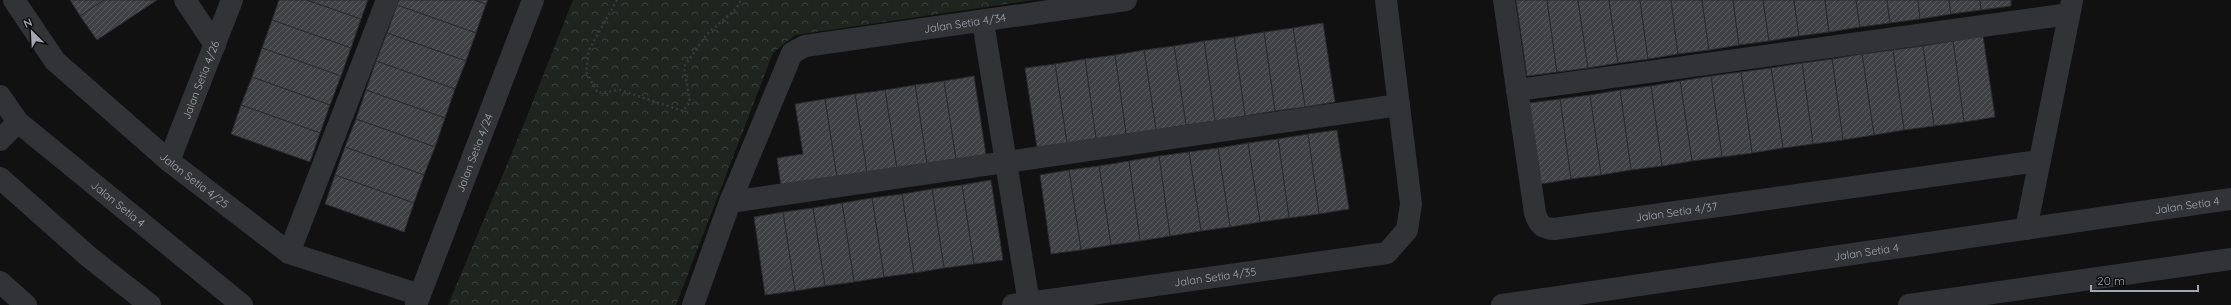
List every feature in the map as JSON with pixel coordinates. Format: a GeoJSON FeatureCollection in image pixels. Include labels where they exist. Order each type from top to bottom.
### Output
{"type":"FeatureCollection","features":[{"type":"Feature","properties":{"kind":"street","name":"Jalan Setia 4/25"},"geometry":{"type":"LineString","coordinates":[[14,0],[55,61],[169,161],[289,253],[418,300]]}},
{"type":"Feature","properties":{"kind":"street"},"geometry":{"type":"LineString","coordinates":[[185,0],[214,45]]}},
{"type":"Feature","properties":{"kind":"street","name":"Jalan Setia 4/26"},"geometry":{"type":"LineString","coordinates":[[169,161],[232,0]]}},
{"type":"Feature","properties":{"kind":"street"},"geometry":{"type":"LineString","coordinates":[[289,253],[387,0]]}},
{"type":"Feature","properties":{"kind":"street","name":"Jalan Setia 4/24"},"geometry":{"type":"LineString","coordinates":[[418,300],[533,0]]}},
{"type":"Feature","properties":{"kind":"street","name":"Jalan Setia 4/34"},"geometry":{"type":"LineString","coordinates":[[730,202],[786,64],[792,53],[805,46],[983,22],[1126,0]]}},
{"type":"Feature","properties":{"kind":"street"},"geometry":{"type":"LineString","coordinates":[[693,305],[730,202],[1399,105],[1386,0]]}},
{"type":"Feature","properties":{"kind":"street","name":"Jalan Setia 4/37"},"geometry":{"type":"LineString","coordinates":[[1504,0],[1535,213],[1539,224],[1544,228],[1554,229],[2039,161]]}},
{"type":"Feature","properties":{"kind":"street"},"geometry":{"type":"LineString","coordinates":[[1517,90],[2071,7],[2026,228]]}},
{"type":"Feature","properties":{"kind":"street"},"geometry":{"type":"LineString","coordinates":[[983,22],[1006,162],[1021,304]]}},
{"type":"Feature","properties":{"kind":"street","name":"Jalan Setia 4"},"geometry":{"type":"LineString","coordinates":[[0,96],[18,122],[242,305]]}},
{"type":"Feature","properties":{"kind":"street","name":"Jalan Setia 4/35"},"geometry":{"type":"LineString","coordinates":[[1021,304],[1387,253],[1407,230],[1411,204],[1399,105]]}},
{"type":"Feature","properties":{"kind":"street"},"geometry":{"type":"LineString","coordinates":[[0,140],[18,122]]}},
{"type":"Feature","properties":{"kind":"street"},"geometry":{"type":"LineString","coordinates":[[0,178],[89,257],[150,305]]}},
{"type":"Feature","properties":{"kind":"street","name":"Jalan Setia 4"},"geometry":{"type":"LineString","coordinates":[[1502,305],[2231,199]]}},
{"type":"Feature","properties":{"kind":"street"},"geometry":{"type":"LineString","coordinates":[[1909,305],[2231,259]]}},
{"type":"Feature","properties":{"kind":"street"},"geometry":{"type":"LineString","coordinates":[[0,282],[26,305]]}},
{"type":"Feature","properties":{"kind":"path"},"geometry":{"type":"LineString","coordinates":[[617,0],[589,50],[586,72],[598,93],[620,90],[683,111],[690,102],[684,67],[707,34],[736,9],[741,0]]}},
{"type":"Feature","properties":{"kind":"green space"},"geometry":{"type":"Polygon","coordinates":[[[573,0],[1033,0],[795,35],[773,53],[676,305],[448,305],[526,119],[573,0]]]}},
{"type":"Feature","properties":{"kind":"building"},"geometry":{"type":"Polygon","coordinates":[[[70,0],[104,0],[80,16],[70,0]]]}},
{"type":"Feature","properties":{"kind":"building"},"geometry":{"type":"Polygon","coordinates":[[[104,0],[157,0],[97,40],[80,16],[104,0]]]}},
{"type":"Feature","properties":{"kind":"building"},"geometry":{"type":"Polygon","coordinates":[[[279,0],[307,0],[361,19],[351,48],[272,20],[279,0]]]}},
{"type":"Feature","properties":{"kind":"building"},"geometry":{"type":"Polygon","coordinates":[[[307,0],[368,0],[361,19],[307,0]]]}},
{"type":"Feature","properties":{"kind":"building"},"geometry":{"type":"Polygon","coordinates":[[[399,0],[475,0],[486,4],[476,33],[397,5],[399,0]]]}},
{"type":"Feature","properties":{"kind":"building"},"geometry":{"type":"Polygon","coordinates":[[[475,0],[488,0],[486,4],[475,0]]]}},
{"type":"Feature","properties":{"kind":"building"},"geometry":{"type":"Polygon","coordinates":[[[1516,0],[1547,0],[1557,72],[1527,76],[1516,0]]]}},
{"type":"Feature","properties":{"kind":"building"},"geometry":{"type":"Polygon","coordinates":[[[1547,0],[1578,0],[1588,68],[1557,72],[1547,0]]]}},
{"type":"Feature","properties":{"kind":"building"},"geometry":{"type":"Polygon","coordinates":[[[1578,0],[1609,0],[1618,63],[1588,68],[1578,0]]]}},
{"type":"Feature","properties":{"kind":"building"},"geometry":{"type":"Polygon","coordinates":[[[1609,0],[1640,0],[1648,59],[1618,63],[1609,0]]]}},
{"type":"Feature","properties":{"kind":"building"},"geometry":{"type":"Polygon","coordinates":[[[1640,0],[1671,0],[1678,54],[1648,59],[1640,0]]]}},
{"type":"Feature","properties":{"kind":"building"},"geometry":{"type":"Polygon","coordinates":[[[1671,0],[1702,0],[1709,50],[1678,54],[1671,0]]]}},
{"type":"Feature","properties":{"kind":"building"},"geometry":{"type":"Polygon","coordinates":[[[1702,0],[1733,0],[1739,45],[1709,50],[1702,0]]]}},
{"type":"Feature","properties":{"kind":"building"},"geometry":{"type":"Polygon","coordinates":[[[1733,0],[1763,0],[1769,41],[1739,45],[1733,0]]]}},
{"type":"Feature","properties":{"kind":"building"},"geometry":{"type":"Polygon","coordinates":[[[1763,0],[1794,0],[1799,36],[1769,41],[1763,0]]]}},
{"type":"Feature","properties":{"kind":"building"},"geometry":{"type":"Polygon","coordinates":[[[1794,0],[1825,0],[1829,32],[1799,36],[1794,0]]]}},
{"type":"Feature","properties":{"kind":"building"},"geometry":{"type":"Polygon","coordinates":[[[1825,0],[1856,0],[1860,27],[1829,32],[1825,0]]]}},
{"type":"Feature","properties":{"kind":"building"},"geometry":{"type":"Polygon","coordinates":[[[1856,0],[1887,0],[1890,23],[1860,27],[1856,0]]]}},
{"type":"Feature","properties":{"kind":"building"},"geometry":{"type":"Polygon","coordinates":[[[1887,0],[1918,0],[1920,19],[1890,23],[1887,0]]]}},
{"type":"Feature","properties":{"kind":"building"},"geometry":{"type":"Polygon","coordinates":[[[1918,0],[1949,0],[1951,14],[1920,19],[1918,0]]]}},
{"type":"Feature","properties":{"kind":"building"},"geometry":{"type":"Polygon","coordinates":[[[1949,0],[1980,0],[1981,10],[1951,14],[1949,0]]]}},
{"type":"Feature","properties":{"kind":"building"},"geometry":{"type":"Polygon","coordinates":[[[1980,0],[2011,0],[2011,6],[1981,10],[1980,0]]]}},
{"type":"Feature","properties":{"kind":"building"},"geometry":{"type":"Polygon","coordinates":[[[397,5],[476,33],[466,61],[387,33],[397,5]]]}},
{"type":"Feature","properties":{"kind":"building"},"geometry":{"type":"Polygon","coordinates":[[[272,20],[351,48],[341,76],[262,48],[272,20]]]}},
{"type":"Feature","properties":{"kind":"building"},"geometry":{"type":"Polygon","coordinates":[[[1323,23],[1335,102],[1305,107],[1293,28],[1323,23]]]}},
{"type":"Feature","properties":{"kind":"building"},"geometry":{"type":"Polygon","coordinates":[[[1293,28],[1305,107],[1275,111],[1264,32],[1293,28]]]}},
{"type":"Feature","properties":{"kind":"building"},"geometry":{"type":"Polygon","coordinates":[[[1264,32],[1275,111],[1245,116],[1234,37],[1264,32]]]}},
{"type":"Feature","properties":{"kind":"building"},"geometry":{"type":"Polygon","coordinates":[[[387,33],[466,61],[455,89],[376,61],[387,33]]]}},
{"type":"Feature","properties":{"kind":"building"},"geometry":{"type":"Polygon","coordinates":[[[1983,36],[1995,117],[1964,122],[1953,41],[1983,36]]]}},
{"type":"Feature","properties":{"kind":"building"},"geometry":{"type":"Polygon","coordinates":[[[1234,37],[1245,116],[1215,121],[1204,41],[1234,37]]]}},
{"type":"Feature","properties":{"kind":"building"},"geometry":{"type":"Polygon","coordinates":[[[1204,41],[1215,121],[1186,125],[1174,46],[1204,41]]]}},
{"type":"Feature","properties":{"kind":"building"},"geometry":{"type":"Polygon","coordinates":[[[1953,41],[1964,122],[1934,126],[1923,46],[1953,41]]]}},
{"type":"Feature","properties":{"kind":"building"},"geometry":{"type":"Polygon","coordinates":[[[1174,46],[1186,125],[1156,130],[1144,50],[1174,46]]]}},
{"type":"Feature","properties":{"kind":"building"},"geometry":{"type":"Polygon","coordinates":[[[1923,46],[1934,126],[1904,130],[1893,50],[1923,46]]]}},
{"type":"Feature","properties":{"kind":"building"},"geometry":{"type":"Polygon","coordinates":[[[262,48],[341,76],[330,105],[252,77],[262,48]]]}},
{"type":"Feature","properties":{"kind":"building"},"geometry":{"type":"Polygon","coordinates":[[[1144,50],[1156,130],[1126,134],[1115,55],[1144,50]]]}},
{"type":"Feature","properties":{"kind":"building"},"geometry":{"type":"Polygon","coordinates":[[[1893,50],[1904,130],[1874,135],[1862,54],[1893,50]]]}},
{"type":"Feature","properties":{"kind":"building"},"geometry":{"type":"Polygon","coordinates":[[[1862,54],[1874,135],[1843,140],[1832,59],[1862,54]]]}},
{"type":"Feature","properties":{"kind":"building"},"geometry":{"type":"Polygon","coordinates":[[[1115,55],[1126,134],[1096,139],[1085,59],[1115,55]]]}},
{"type":"Feature","properties":{"kind":"building"},"geometry":{"type":"Polygon","coordinates":[[[1085,59],[1096,139],[1067,143],[1055,64],[1085,59]]]}},
{"type":"Feature","properties":{"kind":"building"},"geometry":{"type":"Polygon","coordinates":[[[1832,59],[1843,140],[1813,144],[1802,63],[1832,59]]]}},
{"type":"Feature","properties":{"kind":"building"},"geometry":{"type":"Polygon","coordinates":[[[376,61],[455,89],[445,118],[366,90],[376,61]]]}},
{"type":"Feature","properties":{"kind":"building"},"geometry":{"type":"Polygon","coordinates":[[[1802,63],[1813,144],[1783,148],[1771,68],[1802,63]]]}},
{"type":"Feature","properties":{"kind":"building"},"geometry":{"type":"Polygon","coordinates":[[[1055,64],[1067,143],[1037,148],[1025,68],[1055,64]]]}},
{"type":"Feature","properties":{"kind":"building"},"geometry":{"type":"Polygon","coordinates":[[[1771,68],[1783,148],[1752,153],[1741,72],[1771,68]]]}},
{"type":"Feature","properties":{"kind":"building"},"geometry":{"type":"Polygon","coordinates":[[[1741,72],[1752,153],[1722,157],[1711,76],[1741,72]]]}},
{"type":"Feature","properties":{"kind":"building"},"geometry":{"type":"Polygon","coordinates":[[[974,76],[986,155],[956,160],[944,81],[974,76]]]}},
{"type":"Feature","properties":{"kind":"building"},"geometry":{"type":"Polygon","coordinates":[[[1711,76],[1722,157],[1692,161],[1680,81],[1711,76]]]}},
{"type":"Feature","properties":{"kind":"building"},"geometry":{"type":"Polygon","coordinates":[[[252,77],[330,105],[320,133],[241,105],[252,77]]]}},
{"type":"Feature","properties":{"kind":"building"},"geometry":{"type":"Polygon","coordinates":[[[944,81],[956,160],[927,164],[915,85],[944,81]]]}},
{"type":"Feature","properties":{"kind":"building"},"geometry":{"type":"Polygon","coordinates":[[[1680,81],[1692,161],[1662,166],[1651,86],[1680,81]]]}},
{"type":"Feature","properties":{"kind":"building"},"geometry":{"type":"Polygon","coordinates":[[[915,85],[927,164],[897,169],[885,90],[915,85]]]}},
{"type":"Feature","properties":{"kind":"building"},"geometry":{"type":"Polygon","coordinates":[[[1651,86],[1662,166],[1631,170],[1620,90],[1651,86]]]}},
{"type":"Feature","properties":{"kind":"building"},"geometry":{"type":"Polygon","coordinates":[[[366,90],[445,118],[435,147],[356,119],[366,90]]]}},
{"type":"Feature","properties":{"kind":"building"},"geometry":{"type":"Polygon","coordinates":[[[885,90],[897,169],[867,173],[855,94],[885,90]]]}},
{"type":"Feature","properties":{"kind":"building"},"geometry":{"type":"Polygon","coordinates":[[[1620,90],[1631,170],[1601,175],[1590,95],[1620,90]]]}},
{"type":"Feature","properties":{"kind":"building"},"geometry":{"type":"Polygon","coordinates":[[[855,94],[867,173],[837,178],[825,99],[855,94]]]}},
{"type":"Feature","properties":{"kind":"building"},"geometry":{"type":"Polygon","coordinates":[[[1590,95],[1601,175],[1571,179],[1560,99],[1590,95]]]}},
{"type":"Feature","properties":{"kind":"building"},"geometry":{"type":"Polygon","coordinates":[[[825,99],[837,178],[781,186],[777,158],[803,154],[795,104],[825,99]]]}},
{"type":"Feature","properties":{"kind":"building"},"geometry":{"type":"Polygon","coordinates":[[[1560,99],[1571,179],[1541,184],[1529,103],[1560,99]]]}},
{"type":"Feature","properties":{"kind":"building"},"geometry":{"type":"Polygon","coordinates":[[[241,105],[320,133],[310,162],[231,134],[241,105]]]}},
{"type":"Feature","properties":{"kind":"building"},"geometry":{"type":"Polygon","coordinates":[[[356,119],[435,147],[424,175],[345,147],[356,119]]]}},
{"type":"Feature","properties":{"kind":"building"},"geometry":{"type":"Polygon","coordinates":[[[1337,130],[1349,209],[1319,214],[1308,134],[1337,130]]]}},
{"type":"Feature","properties":{"kind":"building"},"geometry":{"type":"Polygon","coordinates":[[[1308,134],[1319,214],[1289,218],[1278,139],[1308,134]]]}},
{"type":"Feature","properties":{"kind":"building"},"geometry":{"type":"Polygon","coordinates":[[[1278,139],[1289,218],[1260,222],[1248,143],[1278,139]]]}},
{"type":"Feature","properties":{"kind":"building"},"geometry":{"type":"Polygon","coordinates":[[[1248,143],[1260,222],[1230,227],[1218,148],[1248,143]]]}},
{"type":"Feature","properties":{"kind":"building"},"geometry":{"type":"Polygon","coordinates":[[[345,147],[424,175],[414,203],[335,175],[345,147]]]}},
{"type":"Feature","properties":{"kind":"building"},"geometry":{"type":"Polygon","coordinates":[[[1218,148],[1230,227],[1201,231],[1189,152],[1218,148]]]}},
{"type":"Feature","properties":{"kind":"building"},"geometry":{"type":"Polygon","coordinates":[[[1189,152],[1201,231],[1170,236],[1159,156],[1189,152]]]}},
{"type":"Feature","properties":{"kind":"building"},"geometry":{"type":"Polygon","coordinates":[[[1159,156],[1170,236],[1140,241],[1129,161],[1159,156]]]}},
{"type":"Feature","properties":{"kind":"building"},"geometry":{"type":"Polygon","coordinates":[[[1129,161],[1140,241],[1111,245],[1099,166],[1129,161]]]}},
{"type":"Feature","properties":{"kind":"building"},"geometry":{"type":"Polygon","coordinates":[[[1099,166],[1111,245],[1081,250],[1069,170],[1099,166]]]}},
{"type":"Feature","properties":{"kind":"building"},"geometry":{"type":"Polygon","coordinates":[[[1069,170],[1081,250],[1051,254],[1040,175],[1069,170]]]}},
{"type":"Feature","properties":{"kind":"building"},"geometry":{"type":"Polygon","coordinates":[[[335,175],[414,203],[404,232],[325,204],[335,175]]]}},
{"type":"Feature","properties":{"kind":"building"},"geometry":{"type":"Polygon","coordinates":[[[991,180],[1003,260],[974,264],[962,185],[991,180]]]}},
{"type":"Feature","properties":{"kind":"building"},"geometry":{"type":"Polygon","coordinates":[[[962,185],[974,264],[944,268],[932,189],[962,185]]]}},
{"type":"Feature","properties":{"kind":"building"},"geometry":{"type":"Polygon","coordinates":[[[932,189],[944,268],[914,273],[902,194],[932,189]]]}},
{"type":"Feature","properties":{"kind":"building"},"geometry":{"type":"Polygon","coordinates":[[[902,194],[914,273],[884,277],[872,198],[902,194]]]}},
{"type":"Feature","properties":{"kind":"building"},"geometry":{"type":"Polygon","coordinates":[[[872,198],[884,277],[854,282],[842,203],[872,198]]]}},
{"type":"Feature","properties":{"kind":"building"},"geometry":{"type":"Polygon","coordinates":[[[842,203],[854,282],[825,286],[813,208],[842,203]]]}},
{"type":"Feature","properties":{"kind":"building"},"geometry":{"type":"Polygon","coordinates":[[[813,208],[825,286],[795,291],[783,212],[813,208]]]}},
{"type":"Feature","properties":{"kind":"building"},"geometry":{"type":"Polygon","coordinates":[[[783,212],[795,291],[765,295],[754,217],[783,212]]]}}]}
